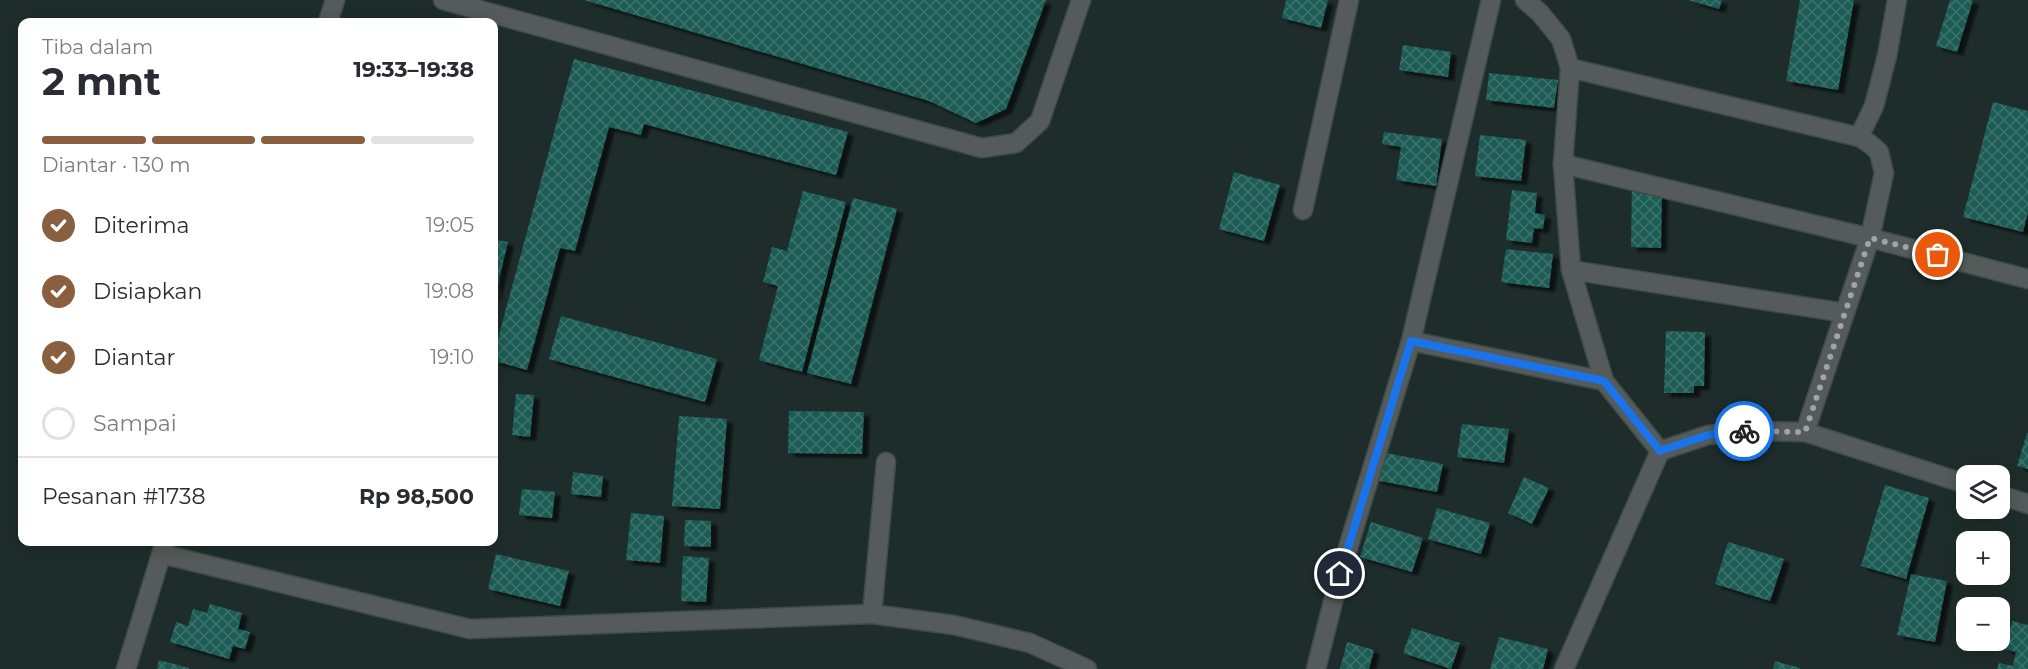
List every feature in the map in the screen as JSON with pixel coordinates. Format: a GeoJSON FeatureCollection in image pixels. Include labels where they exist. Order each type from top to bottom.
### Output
{"type":"FeatureCollection","features":[{"type":"Feature","properties":{"kind":"street"},"geometry":{"type":"LineString","coordinates":[[329,18],[335,0]]}},
{"type":"Feature","properties":{"kind":"street"},"geometry":{"type":"LineString","coordinates":[[443,0],[982,148],[1016,143],[1040,121],[1081,0]]}},
{"type":"Feature","properties":{"kind":"street"},"geometry":{"type":"LineString","coordinates":[[1303,210],[1348,0]]}},
{"type":"Feature","properties":{"kind":"street"},"geometry":{"type":"LineString","coordinates":[[1316,669],[1340,574],[1411,341],[1491,0]]}},
{"type":"Feature","properties":{"kind":"street"},"geometry":{"type":"LineString","coordinates":[[1525,0],[1540,13],[1561,39],[1570,68],[1563,164],[1571,270],[1604,381],[1660,451]]}},
{"type":"Feature","properties":{"kind":"street"},"geometry":{"type":"LineString","coordinates":[[1859,137],[1874,106],[1887,56],[1897,0]]}},
{"type":"Feature","properties":{"kind":"street"},"geometry":{"type":"LineString","coordinates":[[1570,68],[1859,137],[1879,152],[1884,173],[1870,238],[1805,432]]}},
{"type":"Feature","properties":{"kind":"street"},"geometry":{"type":"LineString","coordinates":[[1563,164],[1870,238],[2028,279]]}},
{"type":"Feature","properties":{"kind":"street"},"geometry":{"type":"LineString","coordinates":[[1571,270],[1845,313]]}},
{"type":"Feature","properties":{"kind":"street"},"geometry":{"type":"LineString","coordinates":[[1411,341],[1604,381]]}},
{"type":"Feature","properties":{"kind":"street"},"geometry":{"type":"LineString","coordinates":[[1564,669],[1660,451],[1708,435],[1749,430],[1805,432],[1956,481]]}},
{"type":"Feature","properties":{"kind":"street"},"geometry":{"type":"LineString","coordinates":[[872,614],[886,462]]}},
{"type":"Feature","properties":{"kind":"street"},"geometry":{"type":"LineString","coordinates":[[2010,498],[2028,504]]}},
{"type":"Feature","properties":{"kind":"street"},"geometry":{"type":"LineString","coordinates":[[126,669],[163,548],[471,629],[872,614],[954,624],[1030,644],[1087,669]]}},
{"type":"Feature","properties":{"kind":"building"},"geometry":{"type":"Polygon","coordinates":[[[584,0],[1046,0],[1006,109],[976,123],[929,101],[584,0]]]}},
{"type":"Feature","properties":{"kind":"building"},"geometry":{"type":"Polygon","coordinates":[[[1286,0],[1328,0],[1321,28],[1282,18],[1286,0]]]}},
{"type":"Feature","properties":{"kind":"building"},"geometry":{"type":"Polygon","coordinates":[[[1688,0],[1722,0],[1719,9],[1688,0]]]}},
{"type":"Feature","properties":{"kind":"building"},"geometry":{"type":"Polygon","coordinates":[[[1800,0],[1854,0],[1838,90],[1786,81],[1800,0]]]}},
{"type":"Feature","properties":{"kind":"building"},"geometry":{"type":"Polygon","coordinates":[[[1950,0],[1973,0],[1957,52],[1936,46],[1950,0]]]}},
{"type":"Feature","properties":{"kind":"building"},"geometry":{"type":"Polygon","coordinates":[[[1403,45],[1451,52],[1448,77],[1399,70],[1403,45]]]}},
{"type":"Feature","properties":{"kind":"building"},"geometry":{"type":"Polygon","coordinates":[[[574,59],[848,132],[836,175],[644,124],[641,135],[609,127],[575,251],[560,248],[527,370],[498,362],[498,338],[574,59]]]}},
{"type":"Feature","properties":{"kind":"building"},"geometry":{"type":"Polygon","coordinates":[[[1489,73],[1558,80],[1554,108],[1486,100],[1489,73]]]}},
{"type":"Feature","properties":{"kind":"building"},"geometry":{"type":"Polygon","coordinates":[[[1993,102],[2028,111],[2028,212],[2023,232],[1963,217],[1993,102]]]}},
{"type":"Feature","properties":{"kind":"building"},"geometry":{"type":"Polygon","coordinates":[[[1384,132],[1442,139],[1436,186],[1396,180],[1401,147],[1382,144],[1384,132]]]}},
{"type":"Feature","properties":{"kind":"building"},"geometry":{"type":"Polygon","coordinates":[[[1480,135],[1526,140],[1521,181],[1475,176],[1480,135]]]}},
{"type":"Feature","properties":{"kind":"building"},"geometry":{"type":"Polygon","coordinates":[[[1234,172],[1280,185],[1264,241],[1219,229],[1234,172]]]}},
{"type":"Feature","properties":{"kind":"building"},"geometry":{"type":"Polygon","coordinates":[[[1632,185],[1662,185],[1661,248],[1631,247],[1632,185]]]}},
{"type":"Feature","properties":{"kind":"building"},"geometry":{"type":"Polygon","coordinates":[[[1512,190],[1537,193],[1535,213],[1545,215],[1543,229],[1534,228],[1532,243],[1506,240],[1512,190]]]}},
{"type":"Feature","properties":{"kind":"building"},"geometry":{"type":"Polygon","coordinates":[[[803,191],[846,202],[802,372],[759,360],[778,286],[763,282],[772,247],[787,251],[803,191]]]}},
{"type":"Feature","properties":{"kind":"building"},"geometry":{"type":"Polygon","coordinates":[[[853,198],[897,209],[851,384],[807,373],[853,198]]]}},
{"type":"Feature","properties":{"kind":"building"},"geometry":{"type":"Polygon","coordinates":[[[498,240],[508,242],[498,283],[498,240]]]}},
{"type":"Feature","properties":{"kind":"building"},"geometry":{"type":"Polygon","coordinates":[[[1506,249],[1553,254],[1549,288],[1501,282],[1506,249]]]}},
{"type":"Feature","properties":{"kind":"building"},"geometry":{"type":"Polygon","coordinates":[[[561,316],[717,359],[705,402],[549,359],[561,316]]]}},
{"type":"Feature","properties":{"kind":"building"},"geometry":{"type":"Polygon","coordinates":[[[1666,331],[1705,332],[1704,386],[1694,386],[1694,393],[1664,393],[1666,331]]]}},
{"type":"Feature","properties":{"kind":"building"},"geometry":{"type":"Polygon","coordinates":[[[516,394],[534,395],[530,437],[512,435],[516,394]]]}},
{"type":"Feature","properties":{"kind":"building"},"geometry":{"type":"Polygon","coordinates":[[[789,411],[864,412],[862,454],[788,453],[789,411]]]}},
{"type":"Feature","properties":{"kind":"building"},"geometry":{"type":"Polygon","coordinates":[[[679,416],[727,419],[720,509],[672,506],[679,416]]]}},
{"type":"Feature","properties":{"kind":"building"},"geometry":{"type":"Polygon","coordinates":[[[1462,424],[1509,429],[1504,463],[1457,457],[1462,424]]]}},
{"type":"Feature","properties":{"kind":"building"},"geometry":{"type":"Polygon","coordinates":[[[2028,433],[2028,469],[2017,466],[2028,433]]]}},
{"type":"Feature","properties":{"kind":"building"},"geometry":{"type":"Polygon","coordinates":[[[1381,452],[1443,464],[1437,492],[1375,480],[1381,452]]]}},
{"type":"Feature","properties":{"kind":"building"},"geometry":{"type":"Polygon","coordinates":[[[573,472],[603,476],[601,497],[571,494],[573,472]]]}},
{"type":"Feature","properties":{"kind":"building"},"geometry":{"type":"Polygon","coordinates":[[[1524,477],[1549,488],[1532,524],[1508,513],[1524,477]]]}},
{"type":"Feature","properties":{"kind":"building"},"geometry":{"type":"Polygon","coordinates":[[[1885,485],[1929,498],[1906,579],[1861,566],[1885,485]]]}},
{"type":"Feature","properties":{"kind":"building"},"geometry":{"type":"Polygon","coordinates":[[[522,489],[555,492],[552,518],[519,515],[522,489]]]}},
{"type":"Feature","properties":{"kind":"building"},"geometry":{"type":"Polygon","coordinates":[[[1437,508],[1490,523],[1481,554],[1428,539],[1437,508]]]}},
{"type":"Feature","properties":{"kind":"building"},"geometry":{"type":"Polygon","coordinates":[[[631,513],[664,516],[660,563],[626,560],[631,513]]]}},
{"type":"Feature","properties":{"kind":"building"},"geometry":{"type":"Polygon","coordinates":[[[685,520],[711,521],[711,547],[684,546],[685,520]]]}},
{"type":"Feature","properties":{"kind":"building"},"geometry":{"type":"Polygon","coordinates":[[[1371,522],[1423,538],[1412,572],[1360,557],[1371,522]]]}},
{"type":"Feature","properties":{"kind":"building"},"geometry":{"type":"Polygon","coordinates":[[[1728,542],[1784,559],[1770,601],[1715,584],[1728,542]]]}},
{"type":"Feature","properties":{"kind":"building"},"geometry":{"type":"Polygon","coordinates":[[[496,554],[569,571],[560,606],[488,589],[496,554]]]}},
{"type":"Feature","properties":{"kind":"building"},"geometry":{"type":"Polygon","coordinates":[[[683,556],[709,558],[706,602],[681,601],[683,556]]]}},
{"type":"Feature","properties":{"kind":"building"},"geometry":{"type":"Polygon","coordinates":[[[1911,574],[1947,581],[1935,642],[1897,635],[1911,574]]]}},
{"type":"Feature","properties":{"kind":"building"},"geometry":{"type":"Polygon","coordinates":[[[210,604],[242,613],[238,629],[250,632],[245,649],[233,646],[229,659],[170,642],[176,622],[188,626],[193,609],[207,613],[210,604]]]}},
{"type":"Feature","properties":{"kind":"building"},"geometry":{"type":"Polygon","coordinates":[[[2012,621],[2028,625],[2028,669],[1997,669],[1999,663],[2013,666],[2016,652],[2010,650],[2012,621]]]}},
{"type":"Feature","properties":{"kind":"building"},"geometry":{"type":"Polygon","coordinates":[[[1412,628],[1460,643],[1451,669],[1403,653],[1412,628]]]}},
{"type":"Feature","properties":{"kind":"building"},"geometry":{"type":"Polygon","coordinates":[[[1499,637],[1548,649],[1543,669],[1490,669],[1499,637]]]}},
{"type":"Feature","properties":{"kind":"building"},"geometry":{"type":"Polygon","coordinates":[[[1347,642],[1374,650],[1369,669],[1340,669],[1347,642]]]}},
{"type":"Feature","properties":{"kind":"building"},"geometry":{"type":"Polygon","coordinates":[[[159,660],[189,668],[189,669],[157,669],[159,660]]]}},
{"type":"Feature","properties":{"kind":"building"},"geometry":{"type":"Polygon","coordinates":[[[1775,661],[1800,668],[1800,669],[1773,669],[1775,661]]]}},
{"type":"Feature","properties":{"kind":"way so far"},"geometry":{"type":"LineString","coordinates":[[1744,431],[1805,432],[1870,238],[1938,255]]}},
{"type":"Feature","properties":{"kind":"route"},"geometry":{"type":"LineString","coordinates":[[1340,574],[1411,341],[1604,381],[1660,451],[1708,435],[1744,431]]}}]}
